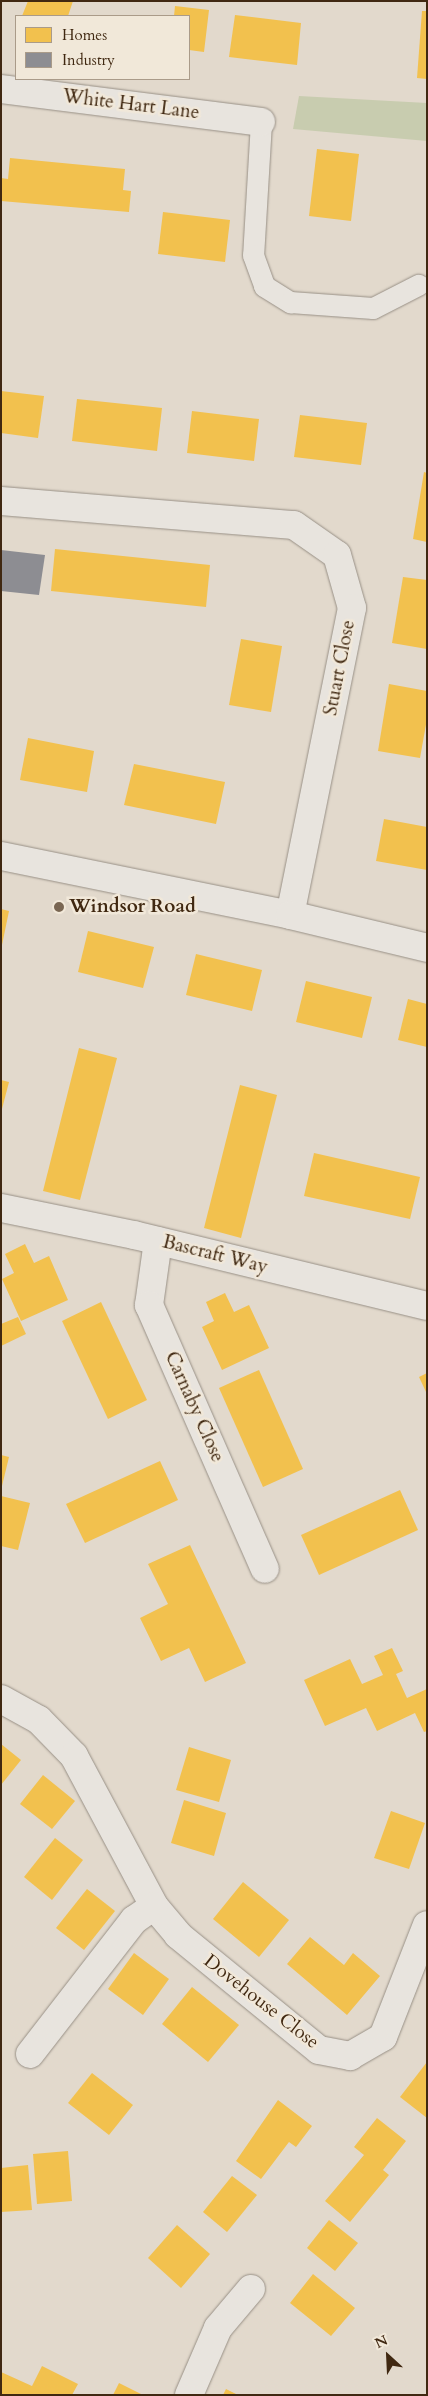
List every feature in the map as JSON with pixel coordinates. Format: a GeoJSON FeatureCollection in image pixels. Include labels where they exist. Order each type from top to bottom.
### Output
{"type":"FeatureCollection","features":[{"type":"Feature","properties":{"kind":"street","name":"White Hart Lane"},"geometry":{"type":"LineString","coordinates":[[1,89],[261,122]]}},
{"type":"Feature","properties":{"kind":"street","name":"Stuart Close"},"geometry":{"type":"LineString","coordinates":[[1,501],[294,526],[337,554],[352,608],[290,914]]}},
{"type":"Feature","properties":{"kind":"street"},"geometry":{"type":"LineString","coordinates":[[1,856],[290,914],[427,948]]}},
{"type":"Feature","properties":{"kind":"street","name":"Bascraft Way"},"geometry":{"type":"LineString","coordinates":[[1,1208],[158,1241],[427,1306]]}},
{"type":"Feature","properties":{"kind":"street","name":"Carnaby Close"},"geometry":{"type":"LineString","coordinates":[[158,1241],[148,1305],[265,1569]]}},
{"type":"Feature","properties":{"kind":"street","name":"Dovehouse Close"},"geometry":{"type":"LineString","coordinates":[[1,1699],[39,1720],[74,1756],[154,1906],[178,1935],[320,2050],[350,2056],[383,2037],[427,1925]]}},
{"type":"Feature","properties":{"kind":"street"},"geometry":{"type":"LineString","coordinates":[[30,2054],[134,1920],[154,1906]]}},
{"type":"Feature","properties":{"kind":"street"},"geometry":{"type":"LineString","coordinates":[[189,2395],[218,2328],[251,2289]]}},
{"type":"Feature","properties":{"kind":"lane"},"geometry":{"type":"LineString","coordinates":[[261,122],[253,255],[264,286],[290,302],[373,308],[418,285]]}},
{"type":"Feature","properties":{"kind":"green space"},"geometry":{"type":"Polygon","coordinates":[[[299,96],[427,103],[427,141],[293,129],[299,96]]]}},
{"type":"Feature","properties":{"kind":"building: Homes"},"geometry":{"type":"Polygon","coordinates":[[[28,1],[73,1],[68,15],[22,15],[28,1]]]}},
{"type":"Feature","properties":{"kind":"building: Homes"},"geometry":{"type":"Polygon","coordinates":[[[175,6],[209,10],[204,52],[190,50],[190,15],[174,15],[175,6]]]}},
{"type":"Feature","properties":{"kind":"building: Homes"},"geometry":{"type":"Polygon","coordinates":[[[422,11],[427,11],[427,79],[417,78],[422,11]]]}},
{"type":"Feature","properties":{"kind":"building: Homes"},"geometry":{"type":"Polygon","coordinates":[[[235,15],[301,23],[297,65],[229,57],[235,15]]]}},
{"type":"Feature","properties":{"kind":"building: Homes"},"geometry":{"type":"Polygon","coordinates":[[[317,149],[359,154],[351,221],[309,216],[317,149]]]}},
{"type":"Feature","properties":{"kind":"building: Homes"},"geometry":{"type":"Polygon","coordinates":[[[10,158],[125,169],[123,190],[131,191],[129,212],[1,201],[1,178],[8,179],[10,158]]]}},
{"type":"Feature","properties":{"kind":"building: Homes"},"geometry":{"type":"Polygon","coordinates":[[[163,212],[230,220],[225,262],[158,254],[163,212]]]}},
{"type":"Feature","properties":{"kind":"building: Homes"},"geometry":{"type":"Polygon","coordinates":[[[1,391],[44,396],[38,438],[1,433],[1,391]]]}},
{"type":"Feature","properties":{"kind":"building: Homes"},"geometry":{"type":"Polygon","coordinates":[[[77,399],[162,408],[157,451],[72,441],[77,399]]]}},
{"type":"Feature","properties":{"kind":"building: Homes"},"geometry":{"type":"Polygon","coordinates":[[[192,411],[259,419],[254,461],[187,453],[192,411]]]}},
{"type":"Feature","properties":{"kind":"building: Homes"},"geometry":{"type":"Polygon","coordinates":[[[300,415],[367,423],[361,465],[294,457],[300,415]]]}},
{"type":"Feature","properties":{"kind":"building: Homes"},"geometry":{"type":"Polygon","coordinates":[[[424,472],[427,473],[427,542],[413,539],[424,472]]]}},
{"type":"Feature","properties":{"kind":"building: Homes"},"geometry":{"type":"Polygon","coordinates":[[[55,549],[210,565],[206,607],[51,591],[55,549]]]}},
{"type":"Feature","properties":{"kind":"building: Homes"},"geometry":{"type":"Polygon","coordinates":[[[403,577],[427,580],[427,649],[392,643],[403,577]]]}},
{"type":"Feature","properties":{"kind":"building: Homes"},"geometry":{"type":"Polygon","coordinates":[[[241,639],[282,646],[271,712],[229,705],[241,639]]]}},
{"type":"Feature","properties":{"kind":"building: Homes"},"geometry":{"type":"Polygon","coordinates":[[[389,684],[427,691],[427,719],[420,758],[378,751],[389,684]]]}},
{"type":"Feature","properties":{"kind":"building: Homes"},"geometry":{"type":"Polygon","coordinates":[[[28,738],[94,751],[87,792],[20,780],[28,738]]]}},
{"type":"Feature","properties":{"kind":"building: Homes"},"geometry":{"type":"Polygon","coordinates":[[[134,764],[225,782],[216,824],[124,805],[134,764]]]}},
{"type":"Feature","properties":{"kind":"building: Homes"},"geometry":{"type":"Polygon","coordinates":[[[384,819],[427,827],[427,870],[376,861],[384,819]]]}},
{"type":"Feature","properties":{"kind":"building: Homes"},"geometry":{"type":"Polygon","coordinates":[[[1,909],[9,911],[2,945],[1,945],[1,909]]]}},
{"type":"Feature","properties":{"kind":"building: Homes"},"geometry":{"type":"Polygon","coordinates":[[[88,931],[154,947],[143,988],[78,972],[88,931]]]}},
{"type":"Feature","properties":{"kind":"building: Homes"},"geometry":{"type":"Polygon","coordinates":[[[196,954],[262,970],[252,1011],[186,995],[196,954]]]}},
{"type":"Feature","properties":{"kind":"building: Homes"},"geometry":{"type":"Polygon","coordinates":[[[306,981],[372,997],[362,1038],[296,1022],[306,981]]]}},
{"type":"Feature","properties":{"kind":"building: Homes"},"geometry":{"type":"Polygon","coordinates":[[[408,999],[427,1004],[427,1047],[398,1040],[408,999]]]}},
{"type":"Feature","properties":{"kind":"building: Homes"},"geometry":{"type":"Polygon","coordinates":[[[79,1048],[117,1058],[80,1200],[43,1191],[79,1048]]]}},
{"type":"Feature","properties":{"kind":"building: Homes"},"geometry":{"type":"Polygon","coordinates":[[[1,1080],[9,1082],[2,1109],[1,1109],[1,1080]]]}},
{"type":"Feature","properties":{"kind":"building: Homes"},"geometry":{"type":"Polygon","coordinates":[[[240,1085],[277,1095],[241,1238],[204,1228],[240,1085]]]}},
{"type":"Feature","properties":{"kind":"building: Homes"},"geometry":{"type":"Polygon","coordinates":[[[314,1153],[420,1177],[410,1219],[304,1196],[314,1153]]]}},
{"type":"Feature","properties":{"kind":"building: Homes"},"geometry":{"type":"Polygon","coordinates":[[[25,1244],[34,1263],[49,1256],[68,1300],[21,1321],[2,1279],[14,1273],[5,1254],[25,1244]]]}},
{"type":"Feature","properties":{"kind":"building: Homes"},"geometry":{"type":"Polygon","coordinates":[[[225,1293],[234,1312],[249,1305],[269,1348],[222,1370],[202,1327],[214,1321],[206,1302],[225,1293]]]}},
{"type":"Feature","properties":{"kind":"building: Homes"},"geometry":{"type":"Polygon","coordinates":[[[101,1302],[147,1400],[108,1419],[62,1321],[101,1302]]]}},
{"type":"Feature","properties":{"kind":"building: Homes"},"geometry":{"type":"Polygon","coordinates":[[[18,1317],[26,1334],[1,1346],[1,1324],[18,1317]]]}},
{"type":"Feature","properties":{"kind":"building: Homes"},"geometry":{"type":"Polygon","coordinates":[[[259,1370],[303,1469],[263,1487],[219,1388],[259,1370]]]}},
{"type":"Feature","properties":{"kind":"building: Homes"},"geometry":{"type":"Polygon","coordinates":[[[427,1373],[427,1394],[419,1377],[427,1373]]]}},
{"type":"Feature","properties":{"kind":"building: Homes"},"geometry":{"type":"Polygon","coordinates":[[[1,1455],[9,1457],[2,1486],[1,1486],[1,1455]]]}},
{"type":"Feature","properties":{"kind":"building: Homes"},"geometry":{"type":"Polygon","coordinates":[[[160,1461],[178,1500],[85,1543],[66,1504],[160,1461]]]}},
{"type":"Feature","properties":{"kind":"building: Homes"},"geometry":{"type":"Polygon","coordinates":[[[400,1490],[418,1530],[319,1575],[301,1535],[400,1490]]]}},
{"type":"Feature","properties":{"kind":"building: Homes"},"geometry":{"type":"Polygon","coordinates":[[[1,1496],[30,1503],[18,1550],[1,1546],[1,1496]]]}},
{"type":"Feature","properties":{"kind":"building: Homes"},"geometry":{"type":"Polygon","coordinates":[[[190,1545],[246,1663],[205,1682],[189,1648],[161,1661],[140,1618],[168,1604],[148,1564],[190,1545]]]}},
{"type":"Feature","properties":{"kind":"building: Homes"},"geometry":{"type":"Polygon","coordinates":[[[392,1648],[403,1671],[396,1674],[407,1698],[427,1689],[427,1731],[424,1732],[415,1713],[377,1731],[366,1708],[325,1726],[304,1680],[350,1659],[362,1684],[383,1675],[374,1656],[392,1648]]]}},
{"type":"Feature","properties":{"kind":"building: Homes"},"geometry":{"type":"Polygon","coordinates":[[[1,1744],[21,1760],[1,1785],[1,1744]]]}},
{"type":"Feature","properties":{"kind":"building: Homes"},"geometry":{"type":"Polygon","coordinates":[[[189,1747],[231,1760],[219,1802],[176,1790],[189,1747]]]}},
{"type":"Feature","properties":{"kind":"building: Homes"},"geometry":{"type":"Polygon","coordinates":[[[43,1775],[75,1801],[52,1829],[20,1804],[43,1775]]]}},
{"type":"Feature","properties":{"kind":"building: Homes"},"geometry":{"type":"Polygon","coordinates":[[[184,1800],[226,1813],[214,1856],[171,1843],[184,1800]]]}},
{"type":"Feature","properties":{"kind":"building: Homes"},"geometry":{"type":"Polygon","coordinates":[[[391,1811],[425,1823],[409,1869],[374,1858],[391,1811]]]}},
{"type":"Feature","properties":{"kind":"building: Homes"},"geometry":{"type":"Polygon","coordinates":[[[55,1838],[83,1860],[52,1900],[24,1877],[55,1838]]]}},
{"type":"Feature","properties":{"kind":"building: Homes"},"geometry":{"type":"Polygon","coordinates":[[[243,1882],[289,1920],[259,1957],[213,1919],[243,1882]]]}},
{"type":"Feature","properties":{"kind":"building: Homes"},"geometry":{"type":"Polygon","coordinates":[[[87,1889],[115,1911],[84,1950],[56,1928],[87,1889]]]}},
{"type":"Feature","properties":{"kind":"building: Homes"},"geometry":{"type":"Polygon","coordinates":[[[310,1937],[344,1965],[353,1953],[380,1976],[347,2015],[287,1964],[310,1937]]]}},
{"type":"Feature","properties":{"kind":"building: Homes"},"geometry":{"type":"Polygon","coordinates":[[[134,1953],[169,1979],[143,2015],[108,1989],[134,1953]]]}},
{"type":"Feature","properties":{"kind":"building: Homes"},"geometry":{"type":"Polygon","coordinates":[[[192,1987],[239,2025],[208,2062],[162,2024],[192,1987]]]}},
{"type":"Feature","properties":{"kind":"building: Homes"},"geometry":{"type":"Polygon","coordinates":[[[427,2062],[427,2118],[400,2097],[427,2062]]]}},
{"type":"Feature","properties":{"kind":"building: Homes"},"geometry":{"type":"Polygon","coordinates":[[[92,2073],[133,2105],[109,2135],[68,2103],[92,2073]]]}},
{"type":"Feature","properties":{"kind":"building: Homes"},"geometry":{"type":"Polygon","coordinates":[[[278,2100],[312,2126],[296,2147],[289,2142],[261,2179],[236,2161],[278,2100]]]}},
{"type":"Feature","properties":{"kind":"building: Homes"},"geometry":{"type":"Polygon","coordinates":[[[377,2118],[406,2141],[383,2170],[389,2175],[350,2222],[325,2201],[364,2155],[354,2147],[377,2118]]]}},
{"type":"Feature","properties":{"kind":"building: Homes"},"geometry":{"type":"Polygon","coordinates":[[[68,2151],[72,2201],[37,2204],[33,2154],[68,2151]]]}},
{"type":"Feature","properties":{"kind":"building: Homes"},"geometry":{"type":"Polygon","coordinates":[[[28,2165],[32,2210],[1,2212],[1,2168],[28,2165]]]}},
{"type":"Feature","properties":{"kind":"building: Homes"},"geometry":{"type":"Polygon","coordinates":[[[232,2176],[257,2195],[227,2232],[203,2212],[232,2176]]]}},
{"type":"Feature","properties":{"kind":"building: Homes"},"geometry":{"type":"Polygon","coordinates":[[[329,2220],[358,2243],[335,2271],[307,2248],[329,2220]]]}},
{"type":"Feature","properties":{"kind":"building: Homes"},"geometry":{"type":"Polygon","coordinates":[[[177,2225],[210,2254],[181,2288],[148,2258],[177,2225]]]}},
{"type":"Feature","properties":{"kind":"building: Homes"},"geometry":{"type":"Polygon","coordinates":[[[313,2274],[355,2308],[331,2336],[290,2303],[313,2274]]]}},
{"type":"Feature","properties":{"kind":"building: Homes"},"geometry":{"type":"Polygon","coordinates":[[[42,2366],[78,2384],[72,2395],[1,2395],[1,2372],[32,2386],[42,2366]]]}},
{"type":"Feature","properties":{"kind":"building: Homes"},"geometry":{"type":"Polygon","coordinates":[[[119,2383],[143,2395],[113,2395],[119,2383]]]}},
{"type":"Feature","properties":{"kind":"building: Homes"},"geometry":{"type":"Polygon","coordinates":[[[226,2389],[238,2395],[223,2395],[226,2389]]]}},
{"type":"Feature","properties":{"kind":"building: Industry"},"geometry":{"type":"Polygon","coordinates":[[[1,550],[45,555],[39,595],[1,591],[1,550]]]}},
{"type":"Feature","properties":{"kind":"place","name":"Windsor Road"},"geometry":{"type":"Point","coordinates":[59,907]}}]}
